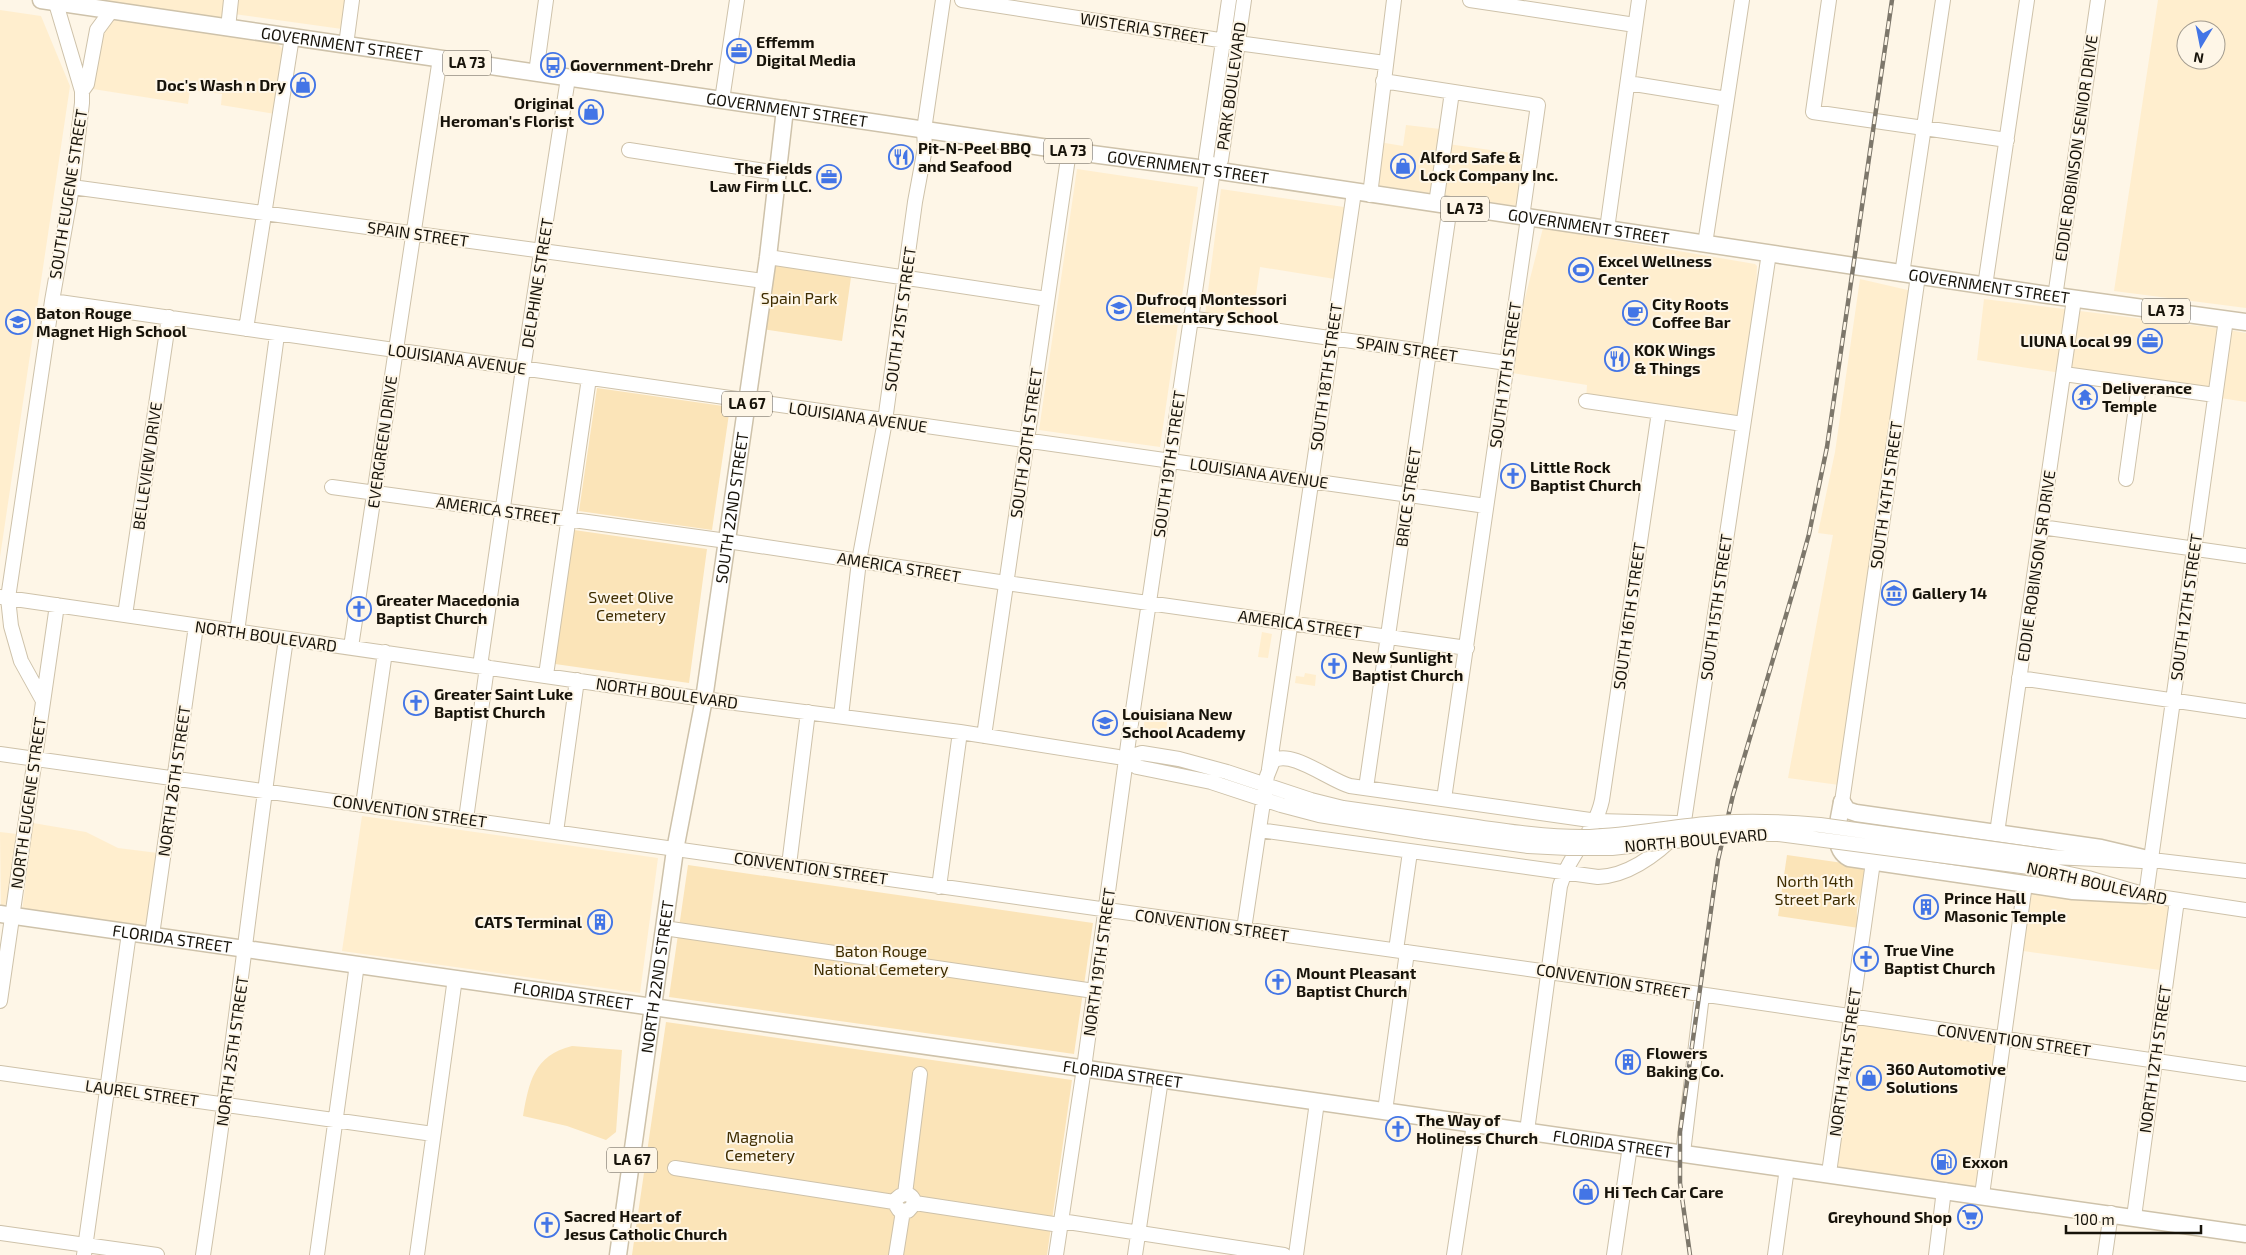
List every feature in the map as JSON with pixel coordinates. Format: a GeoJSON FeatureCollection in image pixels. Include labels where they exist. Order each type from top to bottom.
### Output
{"type":"FeatureCollection","features":[{"type":"Feature","properties":{"kind":"main road","name":"GOVERNMENT STREET"},"geometry":{"type":"LineString","coordinates":[[50,1],[924,130],[1213,170],[1362,194],[2074,299],[2246,322]]}},
{"type":"Feature","properties":{"kind":"main road","name":"SOUTH 22ND STREET"},"geometry":{"type":"LineString","coordinates":[[704,699],[768,257],[785,109]]}},
{"type":"Feature","properties":{"kind":"main road","name":"NORTH 22ND STREET"},"geometry":{"type":"LineString","coordinates":[[618,1255],[675,850],[704,699]]}},
{"type":"Feature","properties":{"kind":"main road"},"geometry":{"type":"LineString","coordinates":[[1842,802],[1846,810],[1856,813],[2102,848],[2152,860]]}},
{"type":"Feature","properties":{"kind":"main road"},"geometry":{"type":"LineString","coordinates":[[1842,802],[1838,820],[1839,848],[1849,858],[2073,891],[2146,895]]}},
{"type":"Feature","properties":{"kind":"main road","name":"FLORIDA STREET"},"geometry":{"type":"LineString","coordinates":[[6,915],[2111,1213],[2246,1234]]}},
{"type":"Feature","properties":{"kind":"street"},"geometry":{"type":"LineString","coordinates":[[228,28],[232,0]]}},
{"type":"Feature","properties":{"kind":"street"},"geometry":{"type":"LineString","coordinates":[[346,45],[352,0]]}},
{"type":"Feature","properties":{"kind":"street"},"geometry":{"type":"LineString","coordinates":[[536,73],[546,0]]}},
{"type":"Feature","properties":{"kind":"street"},"geometry":{"type":"LineString","coordinates":[[722,100],[737,0]]}},
{"type":"Feature","properties":{"kind":"street","name":"SOUTH 21ST STREET"},"geometry":{"type":"LineString","coordinates":[[841,716],[859,561],[886,421],[915,202],[925,148],[924,130],[943,0]]}},
{"type":"Feature","properties":{"kind":"street","name":"WISTERIA STREET"},"geometry":{"type":"LineString","coordinates":[[962,0],[1385,63]]}},
{"type":"Feature","properties":{"kind":"street","name":"PARK BOULEVARD"},"geometry":{"type":"LineString","coordinates":[[1229,0],[1206,158],[1213,170],[1221,160],[1244,0]]}},
{"type":"Feature","properties":{"kind":"street","name":"SOUTH 18TH STREET"},"geometry":{"type":"LineString","coordinates":[[1269,770],[1332,339],[1383,81],[1394,0]]}},
{"type":"Feature","properties":{"kind":"street"},"geometry":{"type":"LineString","coordinates":[[1470,0],[1635,25]]}},
{"type":"Feature","properties":{"kind":"street"},"geometry":{"type":"LineString","coordinates":[[1606,229],[1639,0]]}},
{"type":"Feature","properties":{"kind":"street"},"geometry":{"type":"LineString","coordinates":[[1705,244],[1742,0]]}},
{"type":"Feature","properties":{"kind":"street"},"geometry":{"type":"LineString","coordinates":[[1829,0],[1813,112],[2007,140]]}},
{"type":"Feature","properties":{"kind":"street","name":"SOUTH 14TH STREET"},"geometry":{"type":"LineString","coordinates":[[1842,802],[1910,275],[1923,129],[1943,0]]}},
{"type":"Feature","properties":{"kind":"street"},"geometry":{"type":"LineString","coordinates":[[1986,286],[2027,0]]}},
{"type":"Feature","properties":{"kind":"street","name":"EDDIE ROBINSON SENIOR DRIVE"},"geometry":{"type":"LineString","coordinates":[[2055,296],[2098,0]]}},
{"type":"Feature","properties":{"kind":"street","name":"SOUTH EUGENE STREET"},"geometry":{"type":"LineString","coordinates":[[42,699],[21,662],[4,598],[72,187],[82,91],[50,1]]}},
{"type":"Feature","properties":{"kind":"street"},"geometry":{"type":"LineString","coordinates":[[82,91],[88,84],[97,30],[111,11]]}},
{"type":"Feature","properties":{"kind":"street"},"geometry":{"type":"LineString","coordinates":[[246,329],[292,37]]}},
{"type":"Feature","properties":{"kind":"street","name":"EVERGREEN DRIVE"},"geometry":{"type":"LineString","coordinates":[[351,647],[440,58]]}},
{"type":"Feature","properties":{"kind":"street","name":"DELPHINE STREET"},"geometry":{"type":"LineString","coordinates":[[466,819],[503,509],[568,78]]}},
{"type":"Feature","properties":{"kind":"street"},"geometry":{"type":"LineString","coordinates":[[1383,81],[1452,92]]}},
{"type":"Feature","properties":{"kind":"street"},"geometry":{"type":"LineString","coordinates":[[1628,83],[1727,99]]}},
{"type":"Feature","properties":{"kind":"street","name":"SOUTH 17TH STREET"},"geometry":{"type":"LineString","coordinates":[[1444,799],[1507,363],[1538,105],[1452,92]]}},
{"type":"Feature","properties":{"kind":"street","name":"BRICE STREET"},"geometry":{"type":"LineString","coordinates":[[1366,788],[1428,352],[1452,92]]}},
{"type":"Feature","properties":{"kind":"street"},"geometry":{"type":"LineString","coordinates":[[629,150],[778,173]]}},
{"type":"Feature","properties":{"kind":"street","name":"SOUTH 20TH STREET"},"geometry":{"type":"LineString","coordinates":[[984,736],[1069,151]]}},
{"type":"Feature","properties":{"kind":"street","name":"SOUTH 19TH STREET"},"geometry":{"type":"LineString","coordinates":[[1126,758],[1189,318],[1213,170]]}},
{"type":"Feature","properties":{"kind":"street","name":"SPAIN STREET"},"geometry":{"type":"LineString","coordinates":[[72,187],[764,281]]}},
{"type":"Feature","properties":{"kind":"street","name":"SOUTH 15TH STREET"},"geometry":{"type":"LineString","coordinates":[[1685,824],[1769,253]]}},
{"type":"Feature","properties":{"kind":"street"},"geometry":{"type":"LineString","coordinates":[[768,257],[1047,299]]}},
{"type":"Feature","properties":{"kind":"street","name":"EDDIE ROBINSON SR DRIVE"},"geometry":{"type":"LineString","coordinates":[[1998,833],[2074,299]]}},
{"type":"Feature","properties":{"kind":"street","name":"LOUISIANA AVENUE"},"geometry":{"type":"LineString","coordinates":[[52,301],[169,317],[277,335],[396,350],[1486,506]]}},
{"type":"Feature","properties":{"kind":"street","name":"BELLEVIEW DRIVE"},"geometry":{"type":"LineString","coordinates":[[125,615],[169,317]]}},
{"type":"Feature","properties":{"kind":"street","name":"SPAIN STREET"},"geometry":{"type":"LineString","coordinates":[[1189,318],[1507,363]]}},
{"type":"Feature","properties":{"kind":"street","name":"SOUTH 12TH STREET"},"geometry":{"type":"LineString","coordinates":[[2146,895],[2226,319]]}},
{"type":"Feature","properties":{"kind":"street"},"geometry":{"type":"LineString","coordinates":[[237,632],[277,335]]}},
{"type":"Feature","properties":{"kind":"street"},"geometry":{"type":"LineString","coordinates":[[2064,374],[2215,395]]}},
{"type":"Feature","properties":{"kind":"street"},"geometry":{"type":"LineString","coordinates":[[546,675],[570,520],[589,378]]}},
{"type":"Feature","properties":{"kind":"street"},"geometry":{"type":"LineString","coordinates":[[2126,479],[2139,385]]}},
{"type":"Feature","properties":{"kind":"street"},"geometry":{"type":"LineString","coordinates":[[1586,401],[1743,424]]}},
{"type":"Feature","properties":{"kind":"street","name":"SOUTH 16TH STREET"},"geometry":{"type":"LineString","coordinates":[[1597,821],[1602,800],[1659,412]]}},
{"type":"Feature","properties":{"kind":"street","name":"AMERICA STREET"},"geometry":{"type":"LineString","coordinates":[[332,486],[375,494],[503,509],[1466,648]]}},
{"type":"Feature","properties":{"kind":"street"},"geometry":{"type":"LineString","coordinates":[[2041,527],[2246,556]]}},
{"type":"Feature","properties":{"kind":"street","name":"NORTH BOULEVARD"},"geometry":{"type":"LineString","coordinates":[[4,598],[704,699],[960,732],[1126,758],[1142,753],[1179,759],[1224,771],[1265,793],[1319,816],[1427,826],[1528,846],[1612,848],[1736,834],[1778,834],[2051,863],[2152,860],[2246,871]]}},
{"type":"Feature","properties":{"kind":"street","name":"NORTH EUGENE STREET"},"geometry":{"type":"LineString","coordinates":[[0,1001],[6,915],[57,605]]}},
{"type":"Feature","properties":{"kind":"street","name":"NORTH 26TH STREET"},"geometry":{"type":"LineString","coordinates":[[152,936],[196,626]]}},
{"type":"Feature","properties":{"kind":"street","name":"NORTH 25TH STREET"},"geometry":{"type":"LineString","coordinates":[[203,1255],[226,1105],[264,791],[286,639]]}},
{"type":"Feature","properties":{"kind":"street"},"geometry":{"type":"LineString","coordinates":[[363,805],[385,652]]}},
{"type":"Feature","properties":{"kind":"street"},"geometry":{"type":"LineString","coordinates":[[2019,678],[2246,711]]}},
{"type":"Feature","properties":{"kind":"street"},"geometry":{"type":"LineString","coordinates":[[556,832],[578,680]]}},
{"type":"Feature","properties":{"kind":"street"},"geometry":{"type":"LineString","coordinates":[[789,864],[808,712]]}},
{"type":"Feature","properties":{"kind":"street"},"geometry":{"type":"LineString","coordinates":[[939,887],[960,732]]}},
{"type":"Feature","properties":{"kind":"street","name":"CONVENTION STREET"},"geometry":{"type":"LineString","coordinates":[[0,754],[675,850],[789,864],[1105,911],[1548,971],[2246,1074]]}},
{"type":"Feature","properties":{"kind":"street","name":"NORTH 19TH STREET"},"geometry":{"type":"LineString","coordinates":[[1056,1255],[1084,1068],[1126,758]]}},
{"type":"Feature","properties":{"kind":"street","name":"NORTH BOULEVARD"},"geometry":{"type":"LineString","coordinates":[[1269,770],[1276,759],[1285,758],[1298,761],[1342,784],[1366,788],[1597,821],[1685,824]]}},
{"type":"Feature","properties":{"kind":"street"},"geometry":{"type":"LineString","coordinates":[[1244,930],[1269,770]]}},
{"type":"Feature","properties":{"kind":"street"},"geometry":{"type":"LineString","coordinates":[[1526,1131],[1559,891],[1565,873],[1597,821]]}},
{"type":"Feature","properties":{"kind":"street"},"geometry":{"type":"LineString","coordinates":[[1259,830],[1598,877],[1614,876],[1634,867],[1668,843],[1685,824]]}},
{"type":"Feature","properties":{"kind":"street"},"geometry":{"type":"LineString","coordinates":[[1580,847],[1585,869],[1598,877]]}},
{"type":"Feature","properties":{"kind":"street"},"geometry":{"type":"LineString","coordinates":[[1385,1111],[1410,852]]}},
{"type":"Feature","properties":{"kind":"street","name":"NORTH 14TH STREET"},"geometry":{"type":"LineString","coordinates":[[1829,1174],[1873,862]]}},
{"type":"Feature","properties":{"kind":"street","name":"NORTH BOULEVARD"},"geometry":{"type":"LineString","coordinates":[[2051,863],[2146,895],[2246,910]]}},
{"type":"Feature","properties":{"kind":"street"},"geometry":{"type":"LineString","coordinates":[[1982,1195],[2025,884]]}},
{"type":"Feature","properties":{"kind":"street","name":"NORTH 12TH STREET"},"geometry":{"type":"LineString","coordinates":[[2134,1217],[2177,900]]}},
{"type":"Feature","properties":{"kind":"street"},"geometry":{"type":"LineString","coordinates":[[664,928],[1094,991]]}},
{"type":"Feature","properties":{"kind":"street"},"geometry":{"type":"LineString","coordinates":[[85,1250],[129,932]]}},
{"type":"Feature","properties":{"kind":"street"},"geometry":{"type":"LineString","coordinates":[[317,1255],[357,964]]}},
{"type":"Feature","properties":{"kind":"street"},"geometry":{"type":"LineString","coordinates":[[417,1255],[455,978]]}},
{"type":"Feature","properties":{"kind":"street"},"geometry":{"type":"LineString","coordinates":[[1683,1153],[1702,995]]}},
{"type":"Feature","properties":{"kind":"street","name":"LAUREL STREET"},"geometry":{"type":"LineString","coordinates":[[0,1073],[433,1134]]}},
{"type":"Feature","properties":{"kind":"street"},"geometry":{"type":"LineString","coordinates":[[896,1255],[905,1203],[920,1074]]}},
{"type":"Feature","properties":{"kind":"street"},"geometry":{"type":"LineString","coordinates":[[1135,1255],[1161,1079]]}},
{"type":"Feature","properties":{"kind":"street"},"geometry":{"type":"LineString","coordinates":[[1296,1255],[1317,1102]]}},
{"type":"Feature","properties":{"kind":"street"},"geometry":{"type":"LineString","coordinates":[[1454,1255],[1474,1124]]}},
{"type":"Feature","properties":{"kind":"street"},"geometry":{"type":"LineString","coordinates":[[1614,1255],[1630,1146]]}},
{"type":"Feature","properties":{"kind":"street"},"geometry":{"type":"LineString","coordinates":[[675,1168],[905,1203],[1284,1255]]}},
{"type":"Feature","properties":{"kind":"street"},"geometry":{"type":"LineString","coordinates":[[1775,1255],[1787,1168]]}},
{"type":"Feature","properties":{"kind":"street"},"geometry":{"type":"LineString","coordinates":[[1936,1255],[1944,1190]]}},
{"type":"Feature","properties":{"kind":"street"},"geometry":{"type":"LineString","coordinates":[[2105,1255],[2111,1213]]}},
{"type":"Feature","properties":{"kind":"street"},"geometry":{"type":"LineString","coordinates":[[0,1233],[85,1250],[157,1255]]}},
{"type":"Feature","properties":{"kind":"shaded area"},"geometry":{"type":"Polygon","coordinates":[[[96,0],[227,0],[224,20],[96,0]]]}},
{"type":"Feature","properties":{"kind":"shaded area"},"geometry":{"type":"Polygon","coordinates":[[[236,0],[346,0],[342,29],[234,14],[236,0]]]}},
{"type":"Feature","properties":{"kind":"shaded area"},"geometry":{"type":"Polygon","coordinates":[[[2158,0],[2246,0],[2246,308],[2114,291],[2158,0]]]}},
{"type":"Feature","properties":{"kind":"shaded area","name":"Baton Rouge Magnet High School"},"geometry":{"type":"Polygon","coordinates":[[[0,10],[41,16],[70,86],[0,557],[0,10]]]}},
{"type":"Feature","properties":{"kind":"shaded area"},"geometry":{"type":"Polygon","coordinates":[[[114,20],[277,43],[284,51],[275,114],[221,105],[222,94],[190,90],[188,104],[93,89],[104,26],[114,20]]]}},
{"type":"Feature","properties":{"kind":"shaded area"},"geometry":{"type":"Polygon","coordinates":[[[1406,125],[1449,130],[1448,144],[1526,155],[1517,206],[1376,185],[1379,142],[1403,146],[1406,125]]]}},
{"type":"Feature","properties":{"kind":"shaded area","name":"Dufrocq Montessori Elementary School"},"geometry":{"type":"Polygon","coordinates":[[[1077,169],[1198,187],[1160,447],[1039,430],[1077,169]]]}},
{"type":"Feature","properties":{"kind":"shaded area"},"geometry":{"type":"Polygon","coordinates":[[[1221,189],[1351,208],[1341,280],[1260,267],[1252,322],[1205,315],[1221,189]]]}},
{"type":"Feature","properties":{"kind":"shaded area"},"geometry":{"type":"Polygon","coordinates":[[[1543,228],[1755,264],[1757,266],[1754,351],[1743,424],[1586,401],[1587,385],[1506,372],[1543,228]]]}},
{"type":"Feature","properties":{"kind":"shaded area"},"geometry":{"type":"Polygon","coordinates":[[[1860,279],[1912,291],[1839,785],[1788,778],[1833,535],[1818,533],[1835,452],[1860,279]]]}},
{"type":"Feature","properties":{"kind":"shaded area"},"geometry":{"type":"Polygon","coordinates":[[[1984,299],[2246,333],[2246,402],[1977,360],[1984,299]]]}},
{"type":"Feature","properties":{"kind":"shaded area"},"geometry":{"type":"Polygon","coordinates":[[[1262,632],[1272,634],[1268,658],[1258,657],[1262,632]]]}},
{"type":"Feature","properties":{"kind":"shaded area"},"geometry":{"type":"Polygon","coordinates":[[[1305,673],[1316,675],[1315,686],[1295,683],[1296,676],[1304,677],[1305,673]]]}},
{"type":"Feature","properties":{"kind":"shaded area"},"geometry":{"type":"Polygon","coordinates":[[[1146,712],[1168,715],[1165,740],[1142,737],[1146,712]]]}},
{"type":"Feature","properties":{"kind":"shaded area"},"geometry":{"type":"Polygon","coordinates":[[[362,816],[658,858],[640,993],[342,951],[362,816]]]}},
{"type":"Feature","properties":{"kind":"shaded area"},"geometry":{"type":"Polygon","coordinates":[[[33,823],[86,832],[118,848],[158,853],[147,927],[22,911],[33,823]]]}},
{"type":"Feature","properties":{"kind":"shaded area"},"geometry":{"type":"Polygon","coordinates":[[[0,832],[17,834],[8,903],[1,907],[0,832]]]}},
{"type":"Feature","properties":{"kind":"shaded area"},"geometry":{"type":"Polygon","coordinates":[[[2025,884],[2177,900],[2167,971],[2016,950],[2025,884]]]}},
{"type":"Feature","properties":{"kind":"shaded area"},"geometry":{"type":"Polygon","coordinates":[[[1851,1017],[2003,1038],[1982,1195],[1829,1173],[1851,1017]]]}},
{"type":"Feature","properties":{"kind":"green space","name":"Spain Park"},"geometry":{"type":"Polygon","coordinates":[[[768,257],[852,270],[842,341],[756,328],[768,257]]]}},
{"type":"Feature","properties":{"kind":"green space"},"geometry":{"type":"Polygon","coordinates":[[[597,388],[730,407],[712,530],[579,511],[597,388]]]}},
{"type":"Feature","properties":{"kind":"green space","name":"Sweet Olive Cemetery"},"geometry":{"type":"Polygon","coordinates":[[[574,530],[707,549],[689,683],[555,664],[574,530]]]}},
{"type":"Feature","properties":{"kind":"green space","name":"North 14th Street Park"},"geometry":{"type":"Polygon","coordinates":[[[1787,855],[1857,865],[1862,868],[1866,879],[1857,908],[1859,928],[1778,916],[1787,855]]]}},
{"type":"Feature","properties":{"kind":"green space","name":"Baton Rouge National Cemetery"},"geometry":{"type":"Polygon","coordinates":[[[688,865],[1093,923],[1074,1054],[669,997],[688,865]]]}},
{"type":"Feature","properties":{"kind":"green space","name":"Magnolia Cemetery"},"geometry":{"type":"Polygon","coordinates":[[[666,1022],[1072,1080],[1047,1255],[632,1255],[666,1022]]]}},
{"type":"Feature","properties":{"kind":"green space"},"geometry":{"type":"Polygon","coordinates":[[[572,1046],[622,1050],[616,1132],[606,1140],[567,1126],[523,1116],[531,1081],[541,1063],[559,1050],[572,1046]]]}},
{"type":"Feature","properties":{"kind":"railway"},"geometry":{"type":"LineString","coordinates":[[1690,1255],[1680,1183],[1680,1132],[1718,860],[1733,795],[1809,534],[1827,447],[1892,0]]}},
{"type":"Feature","properties":{"kind":"place","name":"Effemm Digital Media"},"geometry":{"type":"Point","coordinates":[739,51]}},
{"type":"Feature","properties":{"kind":"place","name":"Government-Drehr"},"geometry":{"type":"Point","coordinates":[553,65]}},
{"type":"Feature","properties":{"kind":"place","name":"Doc's Wash n Dry"},"geometry":{"type":"Point","coordinates":[303,85]}},
{"type":"Feature","properties":{"kind":"place","name":"Original Heroman's Florist"},"geometry":{"type":"Point","coordinates":[591,112]}},
{"type":"Feature","properties":{"kind":"place","name":"Pit-N-Peel BBQ and Seafood"},"geometry":{"type":"Point","coordinates":[901,157]}},
{"type":"Feature","properties":{"kind":"place","name":"Alford Safe & Lock Company Inc."},"geometry":{"type":"Point","coordinates":[1403,166]}},
{"type":"Feature","properties":{"kind":"place","name":"The Fields Law Firm LLC."},"geometry":{"type":"Point","coordinates":[829,177]}},
{"type":"Feature","properties":{"kind":"place","name":"Excel Wellness Center"},"geometry":{"type":"Point","coordinates":[1581,270]}},
{"type":"Feature","properties":{"kind":"place","name":"Dufrocq Montessori Elementary School"},"geometry":{"type":"Point","coordinates":[1119,308]}},
{"type":"Feature","properties":{"kind":"place","name":"City Roots Coffee Bar"},"geometry":{"type":"Point","coordinates":[1635,313]}},
{"type":"Feature","properties":{"kind":"place","name":"Baton Rouge Magnet High School"},"geometry":{"type":"Point","coordinates":[18,322]}},
{"type":"Feature","properties":{"kind":"place","name":"LIUNA Local 99"},"geometry":{"type":"Point","coordinates":[2150,341]}},
{"type":"Feature","properties":{"kind":"place","name":"KOK Wings & Things"},"geometry":{"type":"Point","coordinates":[1617,359]}},
{"type":"Feature","properties":{"kind":"place","name":"Deliverance Temple"},"geometry":{"type":"Point","coordinates":[2085,397]}},
{"type":"Feature","properties":{"kind":"place","name":"Little Rock Baptist Church"},"geometry":{"type":"Point","coordinates":[1513,476]}},
{"type":"Feature","properties":{"kind":"place","name":"Gallery 14"},"geometry":{"type":"Point","coordinates":[1894,593]}},
{"type":"Feature","properties":{"kind":"place","name":"Greater Macedonia Baptist Church"},"geometry":{"type":"Point","coordinates":[359,609]}},
{"type":"Feature","properties":{"kind":"place","name":"New Sunlight Baptist Church"},"geometry":{"type":"Point","coordinates":[1334,666]}},
{"type":"Feature","properties":{"kind":"place","name":"Greater Saint Luke Baptist Church"},"geometry":{"type":"Point","coordinates":[416,703]}},
{"type":"Feature","properties":{"kind":"place","name":"Louisiana New School Academy"},"geometry":{"type":"Point","coordinates":[1105,723]}},
{"type":"Feature","properties":{"kind":"place","name":"Prince Hall Masonic Temple"},"geometry":{"type":"Point","coordinates":[1926,907]}},
{"type":"Feature","properties":{"kind":"place","name":"CATS Terminal"},"geometry":{"type":"Point","coordinates":[600,922]}},
{"type":"Feature","properties":{"kind":"place","name":"True Vine Baptist Church"},"geometry":{"type":"Point","coordinates":[1866,959]}},
{"type":"Feature","properties":{"kind":"place","name":"Mount Pleasant Baptist Church"},"geometry":{"type":"Point","coordinates":[1278,982]}},
{"type":"Feature","properties":{"kind":"place","name":"Flowers Baking Co."},"geometry":{"type":"Point","coordinates":[1628,1062]}},
{"type":"Feature","properties":{"kind":"place","name":"360 Automotive Solutions"},"geometry":{"type":"Point","coordinates":[1869,1078]}},
{"type":"Feature","properties":{"kind":"place","name":"The Way of Holiness Church"},"geometry":{"type":"Point","coordinates":[1398,1129]}},
{"type":"Feature","properties":{"kind":"place","name":"Exxon"},"geometry":{"type":"Point","coordinates":[1944,1162]}},
{"type":"Feature","properties":{"kind":"place","name":"Hi Tech Car Care"},"geometry":{"type":"Point","coordinates":[1586,1192]}},
{"type":"Feature","properties":{"kind":"place","name":"Greyhound Shop"},"geometry":{"type":"Point","coordinates":[1970,1217]}},
{"type":"Feature","properties":{"kind":"place","name":"Sacred Heart of Jesus Catholic Church"},"geometry":{"type":"Point","coordinates":[547,1225]}}]}
